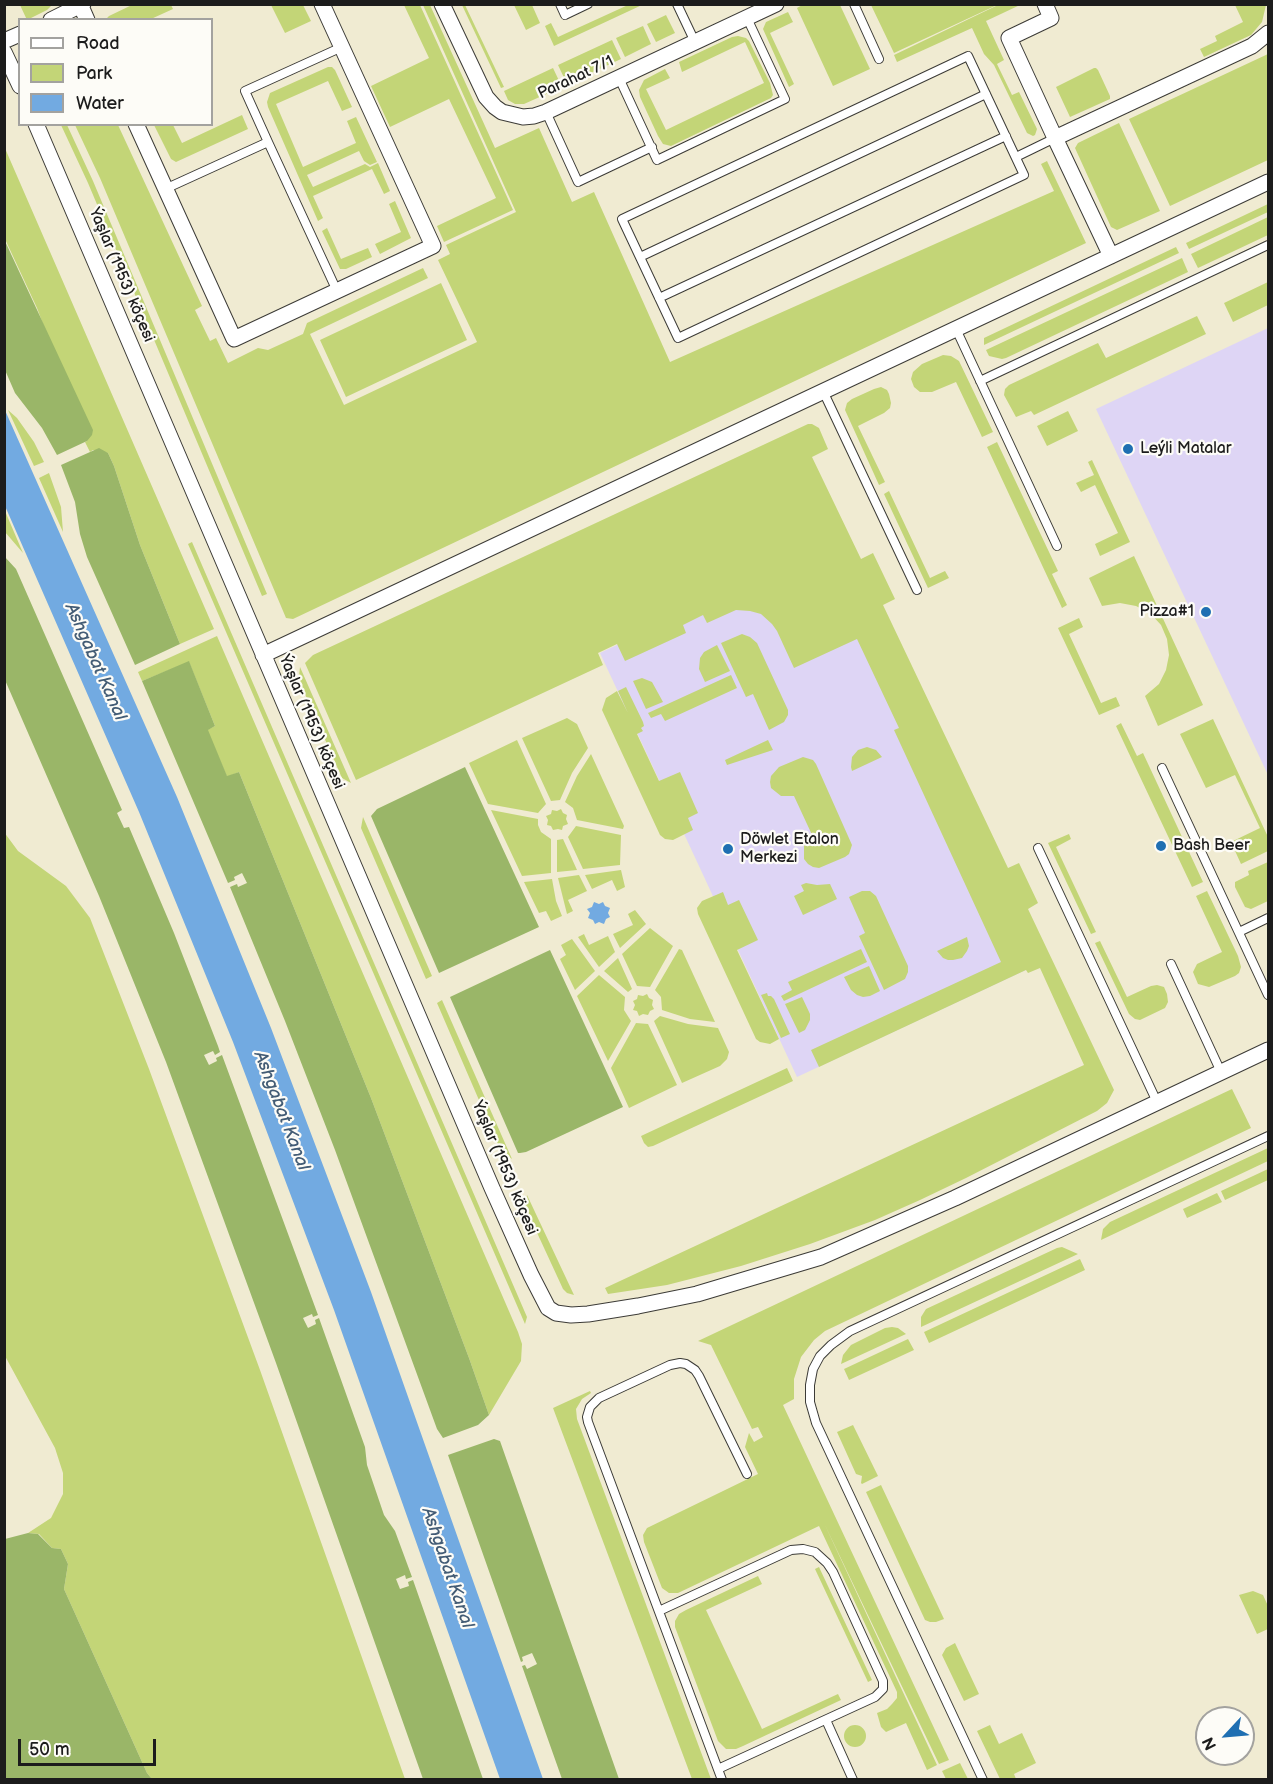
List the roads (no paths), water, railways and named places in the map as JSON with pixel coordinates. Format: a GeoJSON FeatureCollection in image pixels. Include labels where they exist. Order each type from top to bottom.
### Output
{"type":"FeatureCollection","features":[{"type":"Feature","properties":{"kind":"street"},"geometry":{"type":"LineString","coordinates":[[137,126],[234,339],[433,246],[322,4]]}},
{"type":"Feature","properties":{"kind":"street","name":"Parahat 7/1"},"geometry":{"type":"LineString","coordinates":[[442,4],[479,84],[495,107],[511,116],[523,117],[546,112],[776,4]]}},
{"type":"Feature","properties":{"kind":"street"},"geometry":{"type":"LineString","coordinates":[[1045,4],[1051,18],[1009,38],[1111,256]]}},
{"type":"Feature","properties":{"kind":"street"},"geometry":{"type":"LineString","coordinates":[[57,18],[83,9]]}},
{"type":"Feature","properties":{"kind":"street"},"geometry":{"type":"LineString","coordinates":[[1055,138],[1252,46],[1269,33]]}},
{"type":"Feature","properties":{"kind":"street"},"geometry":{"type":"LineString","coordinates":[[4,41],[18,35]]}},
{"type":"Feature","properties":{"kind":"street"},"geometry":{"type":"LineString","coordinates":[[4,52],[18,82]]}},
{"type":"Feature","properties":{"kind":"street","name":"Ýaşlar (1953) köçesi"},"geometry":{"type":"LineString","coordinates":[[37,126],[531,1275],[548,1308],[556,1313],[571,1315],[616,1310],[697,1294],[821,1257],[945,1203],[1157,1102]]}},
{"type":"Feature","properties":{"kind":"street"},"geometry":{"type":"LineString","coordinates":[[263,655],[1269,182]]}},
{"type":"Feature","properties":{"kind":"street"},"geometry":{"type":"LineString","coordinates":[[1157,1102],[1269,1050]]}},
{"type":"Feature","properties":{"kind":"lane"},"geometry":{"type":"LineString","coordinates":[[560,4],[565,15],[588,4]]}},
{"type":"Feature","properties":{"kind":"lane"},"geometry":{"type":"LineString","coordinates":[[677,4],[695,42]]}},
{"type":"Feature","properties":{"kind":"lane"},"geometry":{"type":"LineString","coordinates":[[854,4],[879,59]]}},
{"type":"Feature","properties":{"kind":"lane"},"geometry":{"type":"LineString","coordinates":[[619,78],[657,160],[785,99],[747,18]]}},
{"type":"Feature","properties":{"kind":"lane"},"geometry":{"type":"LineString","coordinates":[[337,292],[245,92],[342,47]]}},
{"type":"Feature","properties":{"kind":"lane"},"geometry":{"type":"LineString","coordinates":[[968,56],[986,94],[1024,175],[678,338],[622,219],[968,56]]}},
{"type":"Feature","properties":{"kind":"lane"},"geometry":{"type":"LineString","coordinates":[[640,257],[986,94]]}},
{"type":"Feature","properties":{"kind":"lane"},"geometry":{"type":"LineString","coordinates":[[546,112],[578,182],[651,147]]}},
{"type":"Feature","properties":{"kind":"lane"},"geometry":{"type":"LineString","coordinates":[[659,298],[1006,136]]}},
{"type":"Feature","properties":{"kind":"lane"},"geometry":{"type":"LineString","coordinates":[[1016,157],[1055,138]]}},
{"type":"Feature","properties":{"kind":"lane"},"geometry":{"type":"LineString","coordinates":[[165,189],[268,142]]}},
{"type":"Feature","properties":{"kind":"lane"},"geometry":{"type":"LineString","coordinates":[[980,381],[1269,245]]}},
{"type":"Feature","properties":{"kind":"lane"},"geometry":{"type":"LineString","coordinates":[[956,329],[1057,546]]}},
{"type":"Feature","properties":{"kind":"lane"},"geometry":{"type":"LineString","coordinates":[[823,391],[917,590]]}},
{"type":"Feature","properties":{"kind":"lane"},"geometry":{"type":"LineString","coordinates":[[1162,768],[1269,995]]}},
{"type":"Feature","properties":{"kind":"lane"},"geometry":{"type":"LineString","coordinates":[[1038,848],[1157,1102]]}},
{"type":"Feature","properties":{"kind":"lane"},"geometry":{"type":"LineString","coordinates":[[1239,932],[1269,918]]}},
{"type":"Feature","properties":{"kind":"lane"},"geometry":{"type":"LineString","coordinates":[[1170,964],[1221,1072]]}},
{"type":"Feature","properties":{"kind":"lane"},"geometry":{"type":"LineString","coordinates":[[983,1779],[816,1423],[810,1402],[813,1369],[820,1356],[850,1331],[1269,1136]]}},
{"type":"Feature","properties":{"kind":"lane"},"geometry":{"type":"LineString","coordinates":[[722,1779],[588,1422],[590,1407],[600,1398],[670,1365],[686,1364],[699,1376],[747,1474]]}},
{"type":"Feature","properties":{"kind":"lane"},"geometry":{"type":"LineString","coordinates":[[659,1611],[791,1550],[803,1549],[815,1552],[833,1572],[884,1685],[875,1697],[718,1769]]}},
{"type":"Feature","properties":{"kind":"lane"},"geometry":{"type":"LineString","coordinates":[[826,1720],[853,1779]]}},
{"type":"Feature","properties":{"kind":"water","name":"Ashgabat Kanal"},"geometry":{"type":"Polygon","coordinates":[[[4,408],[177,797],[271,1028],[371,1292],[543,1779],[500,1779],[334,1310],[233,1042],[139,812],[5,506],[4,408]]]}},
{"type":"Feature","properties":{"kind":"water"},"geometry":{"type":"Polygon","coordinates":[[[594,902],[599,904],[603,902],[610,908],[608,913],[610,917],[604,924],[599,922],[595,924],[588,918],[590,913],[587,909],[592,907],[594,902]]]}},
{"type":"Feature","properties":{"kind":"place","name":"Leýli Matalar"},"geometry":{"type":"Point","coordinates":[1128,449]}},
{"type":"Feature","properties":{"kind":"place","name":"Pizza#1"},"geometry":{"type":"Point","coordinates":[1206,612]}},
{"type":"Feature","properties":{"kind":"place","name":"Bash Beer"},"geometry":{"type":"Point","coordinates":[1161,846]}},
{"type":"Feature","properties":{"kind":"place","name":"Döwlet Etalon Merkezi"},"geometry":{"type":"Point","coordinates":[728,849]}}]}
